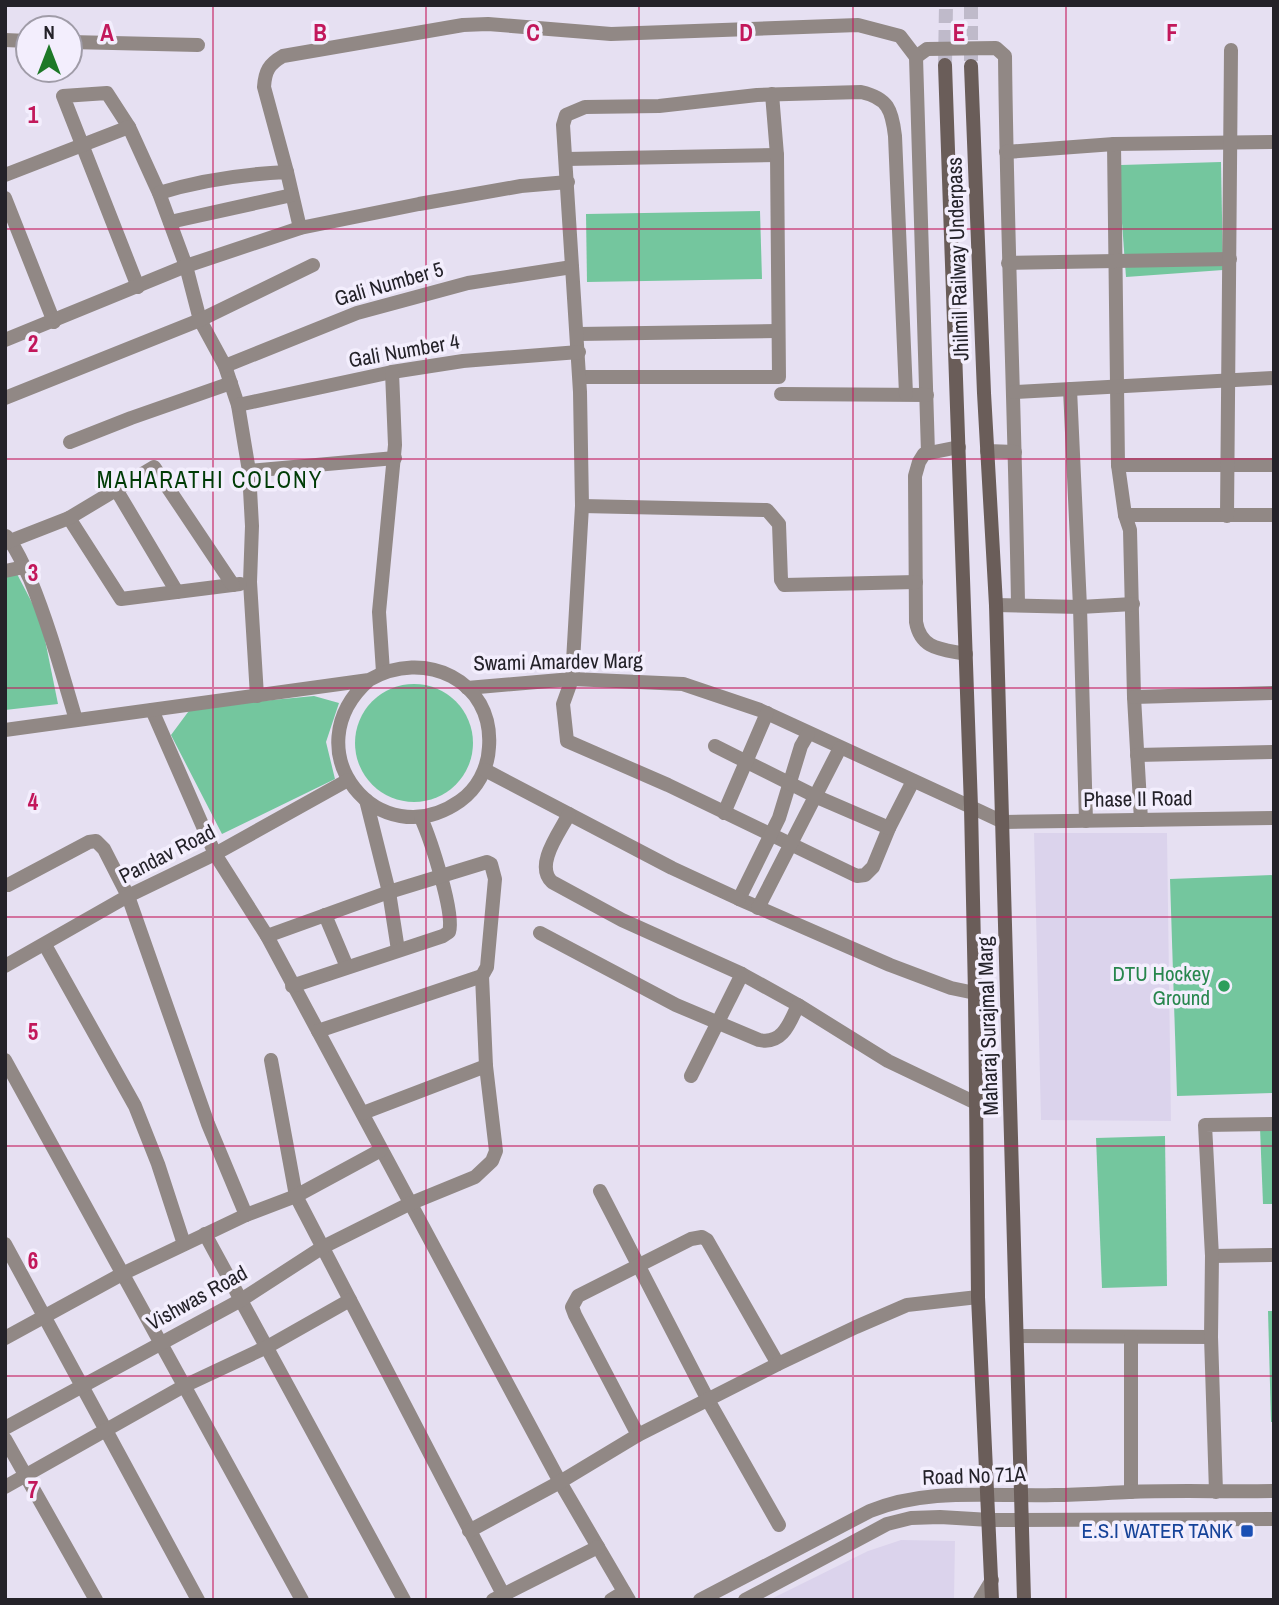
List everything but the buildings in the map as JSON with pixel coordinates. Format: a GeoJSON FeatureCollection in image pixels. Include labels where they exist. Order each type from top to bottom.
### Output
{"type":"FeatureCollection","features":[{"type":"Feature","properties":{"kind":"main road","name":"Jhilmil Railway Underpass"},"geometry":{"type":"LineString","coordinates":[[945,65],[971,807],[978,1297],[990,1520]]}},
{"type":"Feature","properties":{"kind":"main road","name":"Jhilmil Railway Underpass"},"geometry":{"type":"LineString","coordinates":[[971,65],[987,451]]}},
{"type":"Feature","properties":{"kind":"main road","name":"Maharaj Surajmal Marg"},"geometry":{"type":"LineString","coordinates":[[987,451],[996,605],[1003,822],[1024,1600]]}},
{"type":"Feature","properties":{"kind":"main road"},"geometry":{"type":"LineString","coordinates":[[990,1520],[992,1600]]}},
{"type":"Feature","properties":{"kind":"street"},"geometry":{"type":"LineString","coordinates":[[300,228],[264,87],[265,73],[271,63],[283,56],[463,25],[488,24],[611,34],[858,25],[900,36],[916,57],[928,453]]}},
{"type":"Feature","properties":{"kind":"street"},"geometry":{"type":"LineString","coordinates":[[84,42],[198,45]]}},
{"type":"Feature","properties":{"kind":"street"},"geometry":{"type":"LineString","coordinates":[[916,57],[927,50],[996,48],[1005,56],[1018,604]]}},
{"type":"Feature","properties":{"kind":"street"},"geometry":{"type":"LineString","coordinates":[[1227,516],[1231,50]]}},
{"type":"Feature","properties":{"kind":"street"},"geometry":{"type":"LineString","coordinates":[[906,394],[895,136],[893,117],[888,105],[875,95],[861,92],[772,94],[659,106],[576,109],[566,115],[563,125],[579,352],[582,506],[572,679],[563,704],[566,741],[668,785],[790,846],[861,877],[873,867],[913,781]]}},
{"type":"Feature","properties":{"kind":"street"},"geometry":{"type":"LineString","coordinates":[[138,287],[62,96],[107,93],[129,127],[170,222],[186,266],[200,320],[232,383],[249,471],[252,526],[250,583],[257,696]]}},
{"type":"Feature","properties":{"kind":"street"},"geometry":{"type":"LineString","coordinates":[[580,377],[779,377],[777,155],[772,94]]}},
{"type":"Feature","properties":{"kind":"street"},"geometry":{"type":"LineString","coordinates":[[5,175],[129,127]]}},
{"type":"Feature","properties":{"kind":"street"},"geometry":{"type":"LineString","coordinates":[[895,136],[905,147],[919,148]]}},
{"type":"Feature","properties":{"kind":"street"},"geometry":{"type":"LineString","coordinates":[[1006,152],[1114,144],[1274,142]]}},
{"type":"Feature","properties":{"kind":"street"},"geometry":{"type":"LineString","coordinates":[[1114,144],[1118,465],[1125,515],[1130,530],[1134,697],[1141,820]]}},
{"type":"Feature","properties":{"kind":"street"},"geometry":{"type":"LineString","coordinates":[[566,159],[777,155]]}},
{"type":"Feature","properties":{"kind":"street"},"geometry":{"type":"LineString","coordinates":[[159,193],[237,176],[287,172]]}},
{"type":"Feature","properties":{"kind":"street"},"geometry":{"type":"LineString","coordinates":[[5,340],[186,266],[300,228],[521,186],[568,182]]}},
{"type":"Feature","properties":{"kind":"street"},"geometry":{"type":"LineString","coordinates":[[170,222],[292,195]]}},
{"type":"Feature","properties":{"kind":"street"},"geometry":{"type":"LineString","coordinates":[[5,198],[54,322]]}},
{"type":"Feature","properties":{"kind":"street"},"geometry":{"type":"LineString","coordinates":[[1008,263],[1230,260]]}},
{"type":"Feature","properties":{"kind":"street"},"geometry":{"type":"LineString","coordinates":[[5,398],[200,320],[313,265]]}},
{"type":"Feature","properties":{"kind":"street","name":"Gali Number 5"},"geometry":{"type":"LineString","coordinates":[[225,366],[357,313],[468,283],[572,267]]}},
{"type":"Feature","properties":{"kind":"street"},"geometry":{"type":"LineString","coordinates":[[578,334],[777,331]]}},
{"type":"Feature","properties":{"kind":"street","name":"Gali Number 4"},"geometry":{"type":"LineString","coordinates":[[238,405],[392,372],[463,361],[579,352]]}},
{"type":"Feature","properties":{"kind":"street"},"geometry":{"type":"LineString","coordinates":[[392,372],[395,458],[379,612],[376,676],[350,700],[339,729],[338,743],[340,762],[348,780],[366,800],[397,815],[421,818],[444,812],[468,796],[485,770],[490,745],[488,727],[478,702],[467,688]]}},
{"type":"Feature","properties":{"kind":"street"},"geometry":{"type":"LineString","coordinates":[[1014,392],[1274,378]]}},
{"type":"Feature","properties":{"kind":"street"},"geometry":{"type":"LineString","coordinates":[[70,442],[232,383]]}},
{"type":"Feature","properties":{"kind":"street"},"geometry":{"type":"LineString","coordinates":[[1070,389],[1086,821]]}},
{"type":"Feature","properties":{"kind":"street"},"geometry":{"type":"LineString","coordinates":[[781,394],[927,395]]}},
{"type":"Feature","properties":{"kind":"street"},"geometry":{"type":"LineString","coordinates":[[959,447],[924,454],[919,462],[915,476],[916,582],[918,634],[933,647],[966,653]]}},
{"type":"Feature","properties":{"kind":"street"},"geometry":{"type":"LineString","coordinates":[[987,451],[1015,452]]}},
{"type":"Feature","properties":{"kind":"street"},"geometry":{"type":"LineString","coordinates":[[249,471],[395,458]]}},
{"type":"Feature","properties":{"kind":"street"},"geometry":{"type":"LineString","coordinates":[[1118,465],[1274,465]]}},
{"type":"Feature","properties":{"kind":"street"},"geometry":{"type":"LineString","coordinates":[[76,720],[46,617],[24,567],[8,540],[69,518],[154,467],[233,585]]}},
{"type":"Feature","properties":{"kind":"street"},"geometry":{"type":"LineString","coordinates":[[117,491],[177,592]]}},
{"type":"Feature","properties":{"kind":"street"},"geometry":{"type":"LineString","coordinates":[[582,506],[767,510],[779,524],[781,580],[784,585],[916,582]]}},
{"type":"Feature","properties":{"kind":"street"},"geometry":{"type":"LineString","coordinates":[[1125,515],[1274,515]]}},
{"type":"Feature","properties":{"kind":"street"},"geometry":{"type":"LineString","coordinates":[[69,518],[121,599],[250,583]]}},
{"type":"Feature","properties":{"kind":"street"},"geometry":{"type":"LineString","coordinates":[[5,571],[24,567]]}},
{"type":"Feature","properties":{"kind":"street"},"geometry":{"type":"LineString","coordinates":[[996,605],[1080,607],[1133,604]]}},
{"type":"Feature","properties":{"kind":"street","name":"Swami Amardev Marg"},"geometry":{"type":"LineString","coordinates":[[5,730],[257,696],[376,676],[411,666],[435,669],[451,676],[467,688],[572,679],[683,684],[767,713],[1003,822]]}},
{"type":"Feature","properties":{"kind":"street"},"geometry":{"type":"LineString","coordinates":[[1134,697],[1274,693]]}},
{"type":"Feature","properties":{"kind":"street"},"geometry":{"type":"LineString","coordinates":[[152,710],[215,854],[267,936],[363,1113],[409,1205],[598,1547],[621,1597]]}},
{"type":"Feature","properties":{"kind":"street"},"geometry":{"type":"LineString","coordinates":[[724,813],[767,713]]}},
{"type":"Feature","properties":{"kind":"street"},"geometry":{"type":"LineString","coordinates":[[739,899],[779,818],[801,746],[808,734]]}},
{"type":"Feature","properties":{"kind":"street"},"geometry":{"type":"LineString","coordinates":[[715,746],[889,828]]}},
{"type":"Feature","properties":{"kind":"street"},"geometry":{"type":"LineString","coordinates":[[758,908],[840,748]]}},
{"type":"Feature","properties":{"kind":"street"},"geometry":{"type":"LineString","coordinates":[[1137,754],[1274,752]]}},
{"type":"Feature","properties":{"kind":"street"},"geometry":{"type":"LineString","coordinates":[[485,770],[672,868],[758,908],[890,965],[951,988],[975,993]]}},
{"type":"Feature","properties":{"kind":"street","name":"Pandav Road"},"geometry":{"type":"LineString","coordinates":[[5,967],[128,896],[215,854],[348,780]]}},
{"type":"Feature","properties":{"kind":"street"},"geometry":{"type":"LineString","coordinates":[[366,800],[389,892],[398,950]]}},
{"type":"Feature","properties":{"kind":"street"},"geometry":{"type":"LineString","coordinates":[[569,814],[545,863],[546,877],[552,882],[622,920],[742,974],[888,1061],[976,1104]]}},
{"type":"Feature","properties":{"kind":"street"},"geometry":{"type":"LineString","coordinates":[[292,986],[449,932],[450,924],[440,875],[431,841],[421,818]]}},
{"type":"Feature","properties":{"kind":"street","name":"Phase II Road"},"geometry":{"type":"LineString","coordinates":[[1003,822],[1274,818]]}},
{"type":"Feature","properties":{"kind":"street"},"geometry":{"type":"LineString","coordinates":[[8,885],[93,841],[104,849],[128,896],[208,1124],[246,1215]]}},
{"type":"Feature","properties":{"kind":"street"},"geometry":{"type":"LineString","coordinates":[[267,936],[440,875],[487,862],[494,870],[491,933],[487,967],[482,976],[486,1066],[363,1113]]}},
{"type":"Feature","properties":{"kind":"street"},"geometry":{"type":"LineString","coordinates":[[325,915],[347,967]]}},
{"type":"Feature","properties":{"kind":"street"},"geometry":{"type":"LineString","coordinates":[[540,933],[676,1005],[759,1041],[772,1041],[785,1032],[798,1005]]}},
{"type":"Feature","properties":{"kind":"street"},"geometry":{"type":"LineString","coordinates":[[45,945],[135,1106],[158,1164],[184,1244]]}},
{"type":"Feature","properties":{"kind":"street"},"geometry":{"type":"LineString","coordinates":[[691,1076],[742,974]]}},
{"type":"Feature","properties":{"kind":"street"},"geometry":{"type":"LineString","coordinates":[[318,1031],[482,976]]}},
{"type":"Feature","properties":{"kind":"street"},"geometry":{"type":"LineString","coordinates":[[5,1060],[302,1600]]}},
{"type":"Feature","properties":{"kind":"street"},"geometry":{"type":"LineString","coordinates":[[271,1060],[296,1196],[501,1598],[598,1547]]}},
{"type":"Feature","properties":{"kind":"street","name":"Vishwas Road"},"geometry":{"type":"LineString","coordinates":[[5,1428],[242,1300],[323,1247],[409,1205],[475,1177],[492,1161],[496,1151],[486,1066]]}},
{"type":"Feature","properties":{"kind":"street"},"geometry":{"type":"LineString","coordinates":[[1216,1492],[1211,1337],[1212,1256],[1205,1125],[1274,1125]]}},
{"type":"Feature","properties":{"kind":"street"},"geometry":{"type":"LineString","coordinates":[[5,1338],[122,1274],[246,1215],[296,1196],[381,1150]]}},
{"type":"Feature","properties":{"kind":"street"},"geometry":{"type":"LineString","coordinates":[[600,1191],[708,1400],[779,1525]]}},
{"type":"Feature","properties":{"kind":"street"},"geometry":{"type":"LineString","coordinates":[[205,1234],[404,1600]]}},
{"type":"Feature","properties":{"kind":"street"},"geometry":{"type":"LineString","coordinates":[[638,1435],[572,1307],[578,1296],[691,1239],[702,1237],[707,1240],[778,1364]]}},
{"type":"Feature","properties":{"kind":"street"},"geometry":{"type":"LineString","coordinates":[[5,1245],[198,1600]]}},
{"type":"Feature","properties":{"kind":"street"},"geometry":{"type":"LineString","coordinates":[[1212,1256],[1274,1255]]}},
{"type":"Feature","properties":{"kind":"street"},"geometry":{"type":"LineString","coordinates":[[469,1531],[560,1482],[638,1435],[778,1364],[907,1305],[978,1297]]}},
{"type":"Feature","properties":{"kind":"street"},"geometry":{"type":"LineString","coordinates":[[5,1487],[184,1386],[267,1347],[350,1300]]}},
{"type":"Feature","properties":{"kind":"street"},"geometry":{"type":"LineString","coordinates":[[1017,1336],[1211,1337]]}},
{"type":"Feature","properties":{"kind":"street"},"geometry":{"type":"LineString","coordinates":[[1131,1337],[1131,1492]]}},
{"type":"Feature","properties":{"kind":"street"},"geometry":{"type":"LineString","coordinates":[[5,1440],[96,1600]]}},
{"type":"Feature","properties":{"kind":"street","name":"Road No 71A"},"geometry":{"type":"LineString","coordinates":[[700,1600],[890,1503],[938,1495],[989,1493],[1021,1495],[1274,1491]]}},
{"type":"Feature","properties":{"kind":"street","name":"Road No 71A"},"geometry":{"type":"LineString","coordinates":[[745,1600],[887,1524],[911,1518],[1274,1519]]}},
{"type":"Feature","properties":{"kind":"street"},"geometry":{"type":"LineString","coordinates":[[980,1600],[992,1580]]}},
{"type":"Feature","properties":{"kind":"shaded area"},"geometry":{"type":"Polygon","coordinates":[[[1034,833],[1167,833],[1171,1121],[1041,1120],[1034,833]]]}},
{"type":"Feature","properties":{"kind":"shaded area"},"geometry":{"type":"Polygon","coordinates":[[[901,1540],[955,1541],[954,1600],[769,1600],[868,1551],[901,1540]]]}},
{"type":"Feature","properties":{"kind":"green space"},"geometry":{"type":"Polygon","coordinates":[[[1221,162],[1223,270],[1126,277],[1119,182],[1121,165],[1221,162]]]}},
{"type":"Feature","properties":{"kind":"green space"},"geometry":{"type":"Polygon","coordinates":[[[760,211],[762,279],[587,282],[586,214],[760,211]]]}},
{"type":"Feature","properties":{"kind":"green space"},"geometry":{"type":"Polygon","coordinates":[[[16,572],[41,620],[58,704],[5,710],[5,574],[16,572]]]}},
{"type":"Feature","properties":{"kind":"green space"},"geometry":{"type":"Polygon","coordinates":[[[414,684],[437,688],[456,701],[469,720],[473,743],[469,766],[456,785],[437,798],[414,802],[391,798],[372,785],[359,766],[355,743],[359,720],[372,701],[391,688],[414,684]]]}},
{"type":"Feature","properties":{"kind":"green space"},"geometry":{"type":"Polygon","coordinates":[[[314,696],[339,703],[326,742],[335,779],[222,834],[171,735],[191,708],[314,696]]]}},
{"type":"Feature","properties":{"kind":"green space","name":"DTU Hockey Ground"},"geometry":{"type":"Polygon","coordinates":[[[1274,875],[1274,1093],[1177,1096],[1170,879],[1274,875]]]}},
{"type":"Feature","properties":{"kind":"green space"},"geometry":{"type":"Polygon","coordinates":[[[1260,1128],[1274,1129],[1274,1204],[1263,1204],[1260,1128]]]}},
{"type":"Feature","properties":{"kind":"green space"},"geometry":{"type":"Polygon","coordinates":[[[1165,1136],[1167,1286],[1102,1288],[1096,1138],[1165,1136]]]}},
{"type":"Feature","properties":{"kind":"green space"},"geometry":{"type":"Polygon","coordinates":[[[1268,1311],[1274,1311],[1274,1422],[1271,1422],[1268,1311]]]}},
{"type":"Feature","properties":{"kind":"tunnel"},"geometry":{"type":"LineString","coordinates":[[945,65],[946,5]]}},
{"type":"Feature","properties":{"kind":"tunnel"},"geometry":{"type":"LineString","coordinates":[[971,5],[971,66]]}},
{"type":"Feature","properties":{"kind":"place","name":"DTU Hockey Ground"},"geometry":{"type":"Point","coordinates":[1224,986]}},
{"type":"Feature","properties":{"kind":"place","name":"E.S.I WATER TANK"},"geometry":{"type":"Point","coordinates":[1247,1531]}},
{"type":"Feature","properties":{"kind":"district","name":"MAHARATHI COLONY"},"geometry":{"type":"Point","coordinates":[210,480]}}]}
